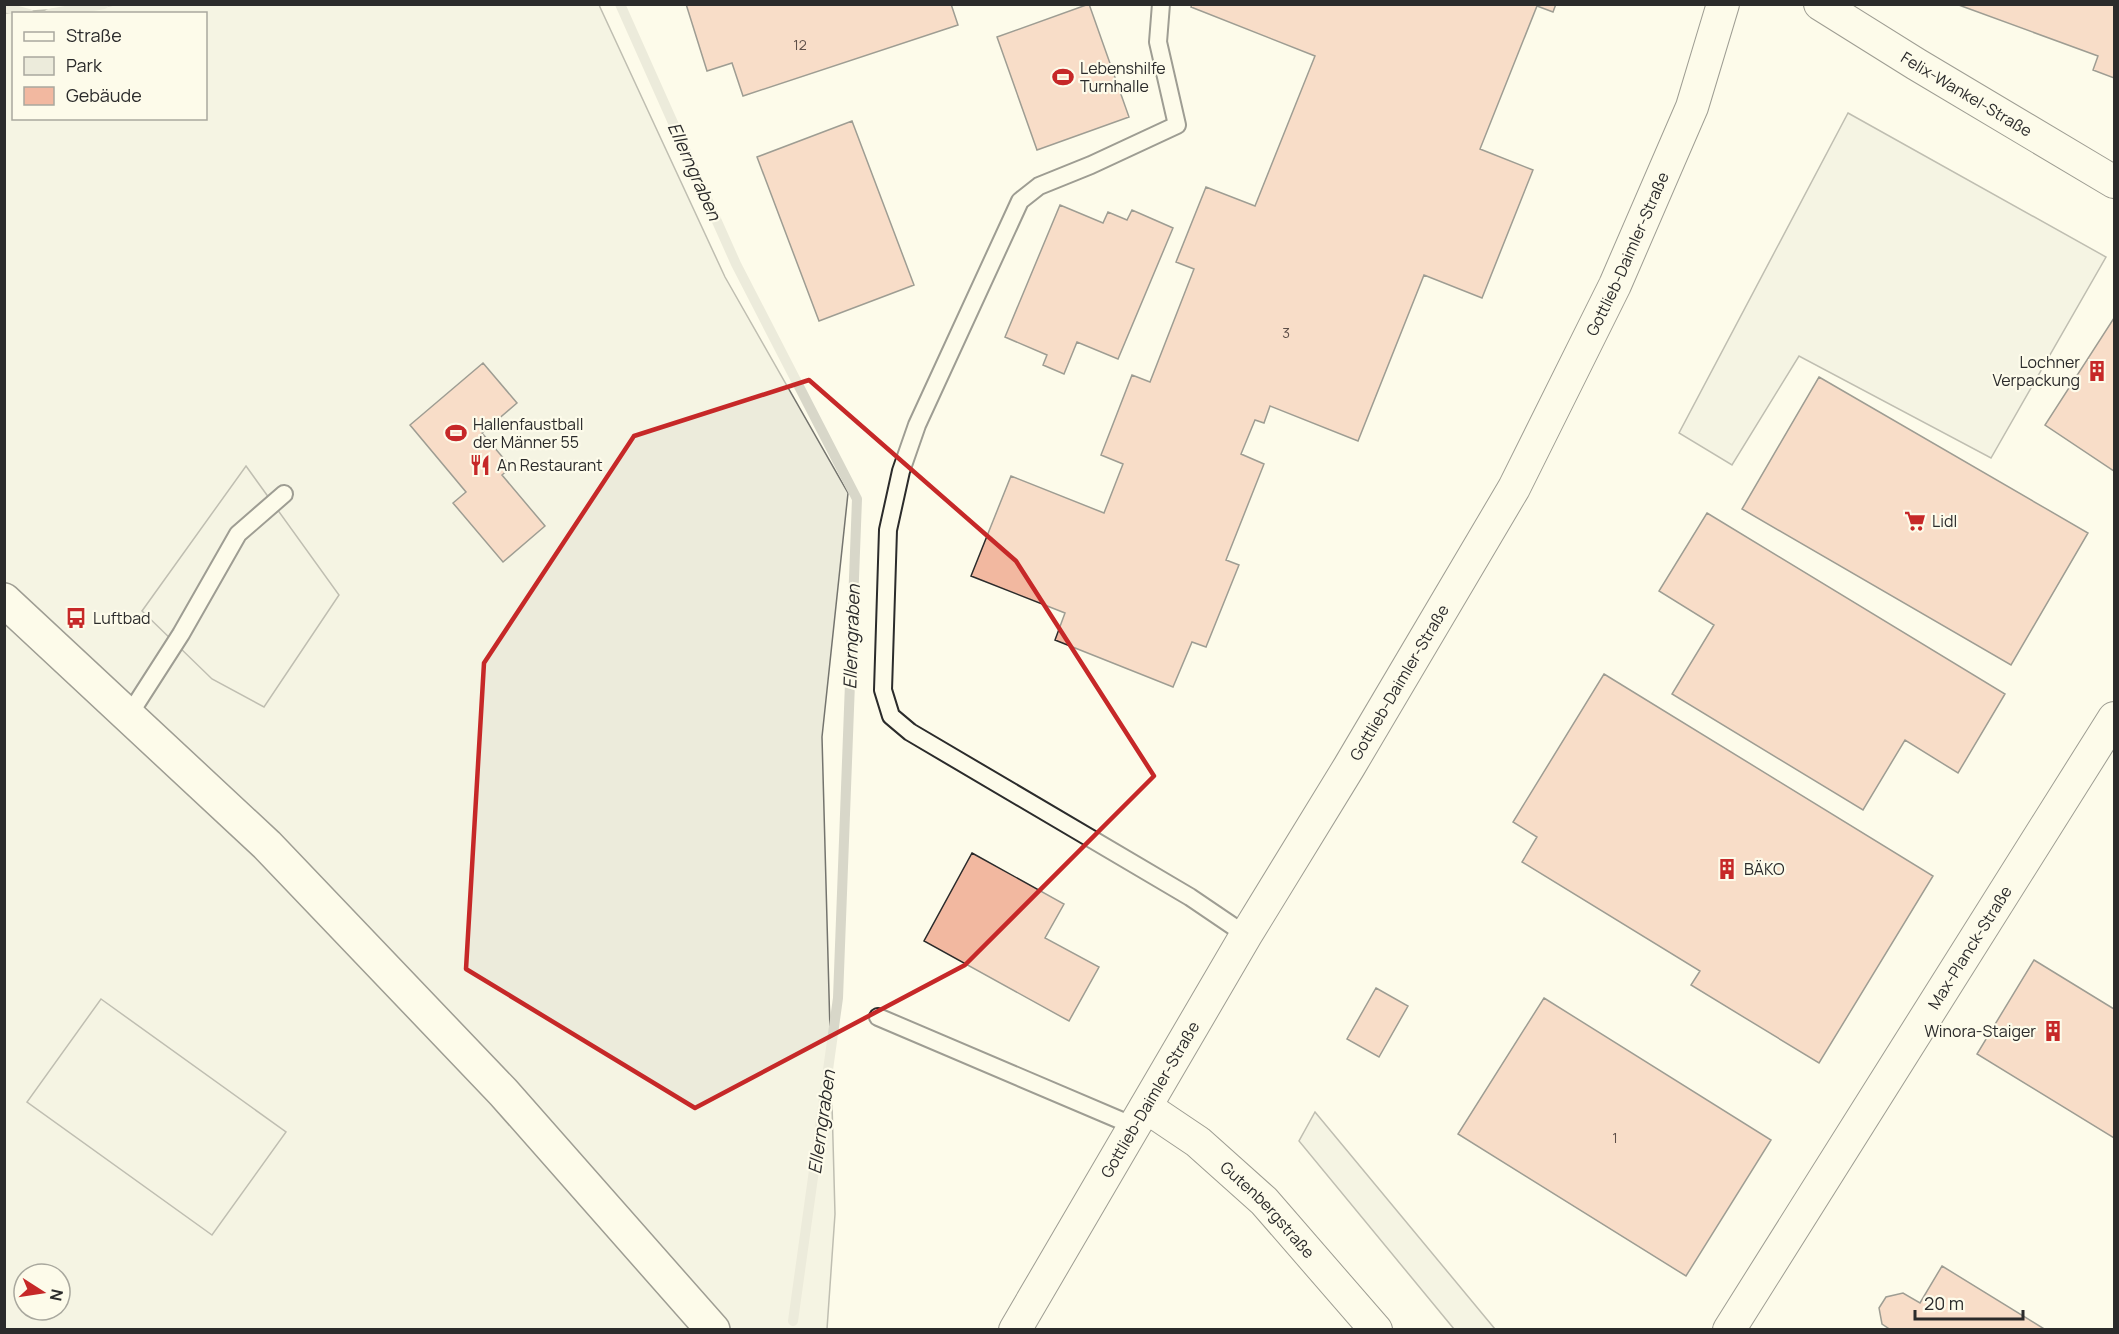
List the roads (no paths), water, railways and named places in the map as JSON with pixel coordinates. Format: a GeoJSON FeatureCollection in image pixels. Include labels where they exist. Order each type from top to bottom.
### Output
{"type":"FeatureCollection","features":[{"type":"Feature","properties":{"kind":"main road"},"geometry":{"type":"LineString","coordinates":[[4,600],[267,845],[495,1084],[713,1329]]}},
{"type":"Feature","properties":{"kind":"street","name":"Gottlieb-Daimler-Straße"},"geometry":{"type":"LineString","coordinates":[[1015,1329],[1246,934],[1349,767],[1514,488],[1615,285],[1692,107],[1723,4]]}},
{"type":"Feature","properties":{"kind":"street","name":"Felix-Wankel-Straße"},"geometry":{"type":"LineString","coordinates":[[1820,4],[2115,182]]}},
{"type":"Feature","properties":{"kind":"street","name":"Max-Planck-Straße"},"geometry":{"type":"LineString","coordinates":[[1730,1329],[2115,718]]}},
{"type":"Feature","properties":{"kind":"street","name":"Gutenbergstraße"},"geometry":{"type":"LineString","coordinates":[[1140,1117],[1198,1142],[1264,1201],[1376,1329]]}},
{"type":"Feature","properties":{"kind":"lane"},"geometry":{"type":"LineString","coordinates":[[1161,4],[1158,42],[1177,125],[1091,165],[1039,186],[1020,201],[917,425],[901,471],[888,530],[883,690],[891,716],[910,732],[1190,897],[1246,934]]}},
{"type":"Feature","properties":{"kind":"lane"},"geometry":{"type":"LineString","coordinates":[[129,715],[181,634],[238,534],[284,494]]}},
{"type":"Feature","properties":{"kind":"lane"},"geometry":{"type":"LineString","coordinates":[[878,1017],[1140,1117]]}},
{"type":"Feature","properties":{"kind":"waterway","name":"Ellerngraben"},"geometry":{"type":"LineString","coordinates":[[60,12],[104,4]]}},
{"type":"Feature","properties":{"kind":"waterway","name":"Ellerngraben"},"geometry":{"type":"LineString","coordinates":[[620,4],[736,264],[857,499],[838,998],[793,1321]]}},
{"type":"Feature","properties":{"kind":"waterway","name":"Ellerngraben"},"geometry":{"type":"LineString","coordinates":[[4,7],[22,12]]}},
{"type":"Feature","properties":{"kind":"place","name":"Lebenshilfe Turnhalle"},"geometry":{"type":"Point","coordinates":[1063,77]}},
{"type":"Feature","properties":{"kind":"place","name":"Lochner Verpackung"},"geometry":{"type":"Point","coordinates":[2097,371]}},
{"type":"Feature","properties":{"kind":"place","name":"Hallenfaustball der Männer 55"},"geometry":{"type":"Point","coordinates":[456,433]}},
{"type":"Feature","properties":{"kind":"place","name":"An Restaurant"},"geometry":{"type":"Point","coordinates":[480,465]}},
{"type":"Feature","properties":{"kind":"place","name":"Lidl"},"geometry":{"type":"Point","coordinates":[1915,521]}},
{"type":"Feature","properties":{"kind":"place","name":"Luftbad"},"geometry":{"type":"Point","coordinates":[76,618]}},
{"type":"Feature","properties":{"kind":"place","name":"BÄKO"},"geometry":{"type":"Point","coordinates":[1727,869]}},
{"type":"Feature","properties":{"kind":"place","name":"Winora-Staiger"},"geometry":{"type":"Point","coordinates":[2053,1031]}}]}
